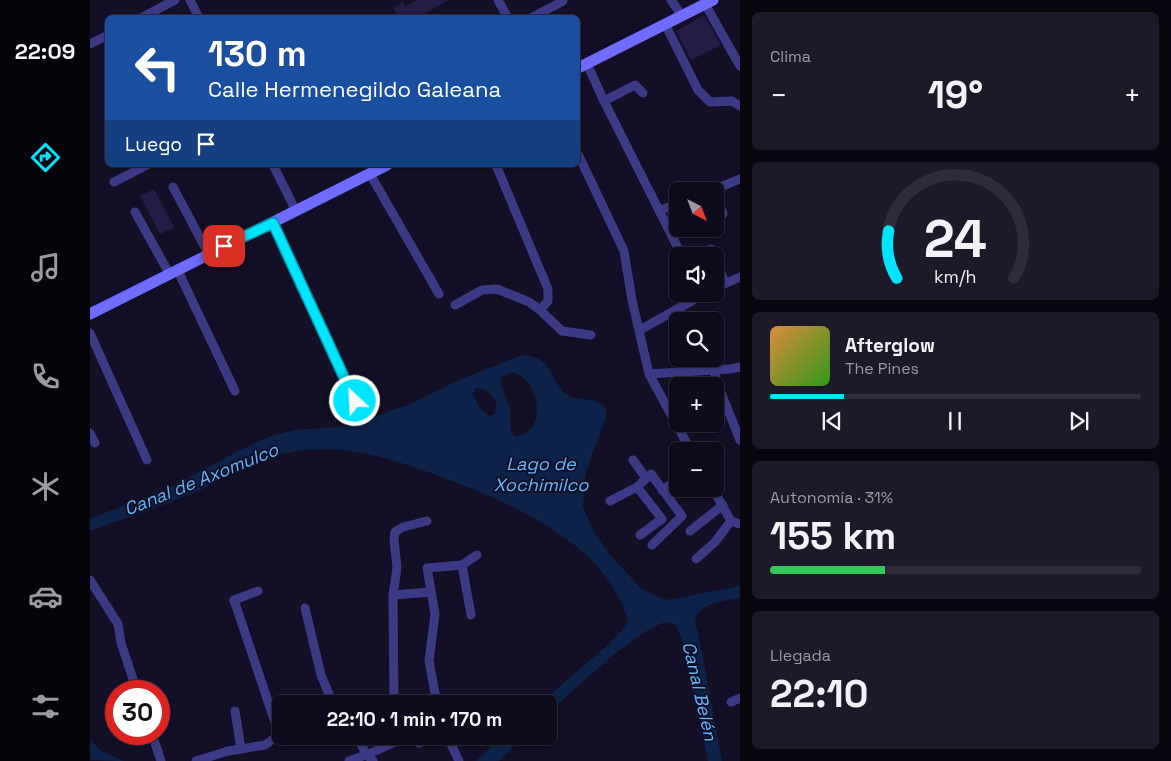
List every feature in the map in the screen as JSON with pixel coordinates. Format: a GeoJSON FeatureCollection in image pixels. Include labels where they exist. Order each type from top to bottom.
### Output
{"type":"FeatureCollection","features":[{"type":"Feature","properties":{"kind":"street"},"geometry":{"type":"LineString","coordinates":[[147,15],[176,0]]}},
{"type":"Feature","properties":{"kind":"street"},"geometry":{"type":"LineString","coordinates":[[190,0],[198,15]]}},
{"type":"Feature","properties":{"kind":"street"},"geometry":{"type":"LineString","coordinates":[[498,0],[506,15]]}},
{"type":"Feature","properties":{"kind":"street"},"geometry":{"type":"LineString","coordinates":[[671,0],[682,16]]}},
{"type":"Feature","properties":{"kind":"street"},"geometry":{"type":"LineString","coordinates":[[537,15],[563,1]]}},
{"type":"Feature","properties":{"kind":"street"},"geometry":{"type":"LineString","coordinates":[[678,247],[604,100],[582,66],[709,2],[740,66]]}},
{"type":"Feature","properties":{"kind":"street"},"geometry":{"type":"LineString","coordinates":[[665,24],[698,90],[703,96],[710,102],[732,101],[740,106]]}},
{"type":"Feature","properties":{"kind":"street"},"geometry":{"type":"LineString","coordinates":[[90,44],[105,36]]}},
{"type":"Feature","properties":{"kind":"street"},"geometry":{"type":"LineString","coordinates":[[604,100],[635,85],[643,93]]}},
{"type":"Feature","properties":{"kind":"street"},"geometry":{"type":"LineString","coordinates":[[580,158],[624,252],[632,300],[649,374],[686,442]]}},
{"type":"Feature","properties":{"kind":"street"},"geometry":{"type":"LineString","coordinates":[[114,182],[143,167]]}},
{"type":"Feature","properties":{"kind":"street"},"geometry":{"type":"LineString","coordinates":[[274,167],[296,211]]}},
{"type":"Feature","properties":{"kind":"street"},"geometry":{"type":"LineString","coordinates":[[90,314],[208,253],[273,223],[383,167]]}},
{"type":"Feature","properties":{"kind":"street"},"geometry":{"type":"LineString","coordinates":[[497,167],[548,289],[548,301],[540,310]]}},
{"type":"Feature","properties":{"kind":"street"},"geometry":{"type":"LineString","coordinates":[[370,174],[439,294]]}},
{"type":"Feature","properties":{"kind":"street"},"geometry":{"type":"LineString","coordinates":[[724,186],[740,179]]}},
{"type":"Feature","properties":{"kind":"street"},"geometry":{"type":"LineString","coordinates":[[173,187],[208,253]]}},
{"type":"Feature","properties":{"kind":"street"},"geometry":{"type":"LineString","coordinates":[[660,210],[669,207]]}},
{"type":"Feature","properties":{"kind":"street"},"geometry":{"type":"LineString","coordinates":[[135,212],[173,271],[236,391]]}},
{"type":"Feature","properties":{"kind":"street"},"geometry":{"type":"LineString","coordinates":[[273,223],[355,401]]}},
{"type":"Feature","properties":{"kind":"street"},"geometry":{"type":"LineString","coordinates":[[725,283],[740,277]]}},
{"type":"Feature","properties":{"kind":"street"},"geometry":{"type":"LineString","coordinates":[[455,304],[482,290],[497,289],[529,302],[562,331],[591,335]]}},
{"type":"Feature","properties":{"kind":"street"},"geometry":{"type":"LineString","coordinates":[[640,330],[687,302]]}},
{"type":"Feature","properties":{"kind":"street"},"geometry":{"type":"LineString","coordinates":[[90,332],[147,460]]}},
{"type":"Feature","properties":{"kind":"street"},"geometry":{"type":"LineString","coordinates":[[649,374],[740,367]]}},
{"type":"Feature","properties":{"kind":"street"},"geometry":{"type":"LineString","coordinates":[[714,370],[717,383],[740,440]]}},
{"type":"Feature","properties":{"kind":"street"},"geometry":{"type":"LineString","coordinates":[[90,433],[95,443]]}},
{"type":"Feature","properties":{"kind":"street"},"geometry":{"type":"LineString","coordinates":[[633,460],[646,478]]}},
{"type":"Feature","properties":{"kind":"street"},"geometry":{"type":"LineString","coordinates":[[610,501],[638,487],[651,474],[682,516],[652,545]]}},
{"type":"Feature","properties":{"kind":"street"},"geometry":{"type":"LineString","coordinates":[[662,490],[669,486]]}},
{"type":"Feature","properties":{"kind":"street"},"geometry":{"type":"LineString","coordinates":[[638,487],[662,519],[640,535]]}},
{"type":"Feature","properties":{"kind":"street"},"geometry":{"type":"LineString","coordinates":[[696,559],[735,523],[718,497]]}},
{"type":"Feature","properties":{"kind":"street"},"geometry":{"type":"LineString","coordinates":[[690,531],[723,505]]}},
{"type":"Feature","properties":{"kind":"street"},"geometry":{"type":"LineString","coordinates":[[394,695],[393,595],[397,568],[394,548],[395,532],[403,527],[427,521]]}},
{"type":"Feature","properties":{"kind":"street"},"geometry":{"type":"LineString","coordinates":[[435,695],[429,661],[435,614],[427,568],[462,565],[477,555]]}},
{"type":"Feature","properties":{"kind":"street"},"geometry":{"type":"LineString","coordinates":[[462,565],[471,615]]}},
{"type":"Feature","properties":{"kind":"street"},"geometry":{"type":"LineString","coordinates":[[90,580],[118,624],[121,643],[133,680]]}},
{"type":"Feature","properties":{"kind":"street"},"geometry":{"type":"LineString","coordinates":[[258,591],[234,600],[272,711]]}},
{"type":"Feature","properties":{"kind":"street"},"geometry":{"type":"LineString","coordinates":[[393,595],[431,592]]}},
{"type":"Feature","properties":{"kind":"street"},"geometry":{"type":"LineString","coordinates":[[305,608],[321,675],[329,695]]}},
{"type":"Feature","properties":{"kind":"street"},"geometry":{"type":"LineString","coordinates":[[235,711],[241,749]]}},
{"type":"Feature","properties":{"kind":"street"},"geometry":{"type":"LineString","coordinates":[[196,761],[241,749],[266,745],[272,740]]}},
{"type":"Feature","properties":{"kind":"street"},"geometry":{"type":"LineString","coordinates":[[156,745],[161,761]]}},
{"type":"Feature","properties":{"kind":"street"},"geometry":{"type":"LineString","coordinates":[[362,745],[370,758]]}},
{"type":"Feature","properties":{"kind":"street"},"geometry":{"type":"LineString","coordinates":[[349,761],[370,758],[390,745]]}},
{"type":"Feature","properties":{"kind":"street"},"geometry":{"type":"LineString","coordinates":[[451,745],[459,761]]}},
{"type":"Feature","properties":{"kind":"water","name":"Lago de Xochimilco"},"geometry":{"type":"Polygon","coordinates":[[[522,355],[533,357],[546,364],[560,388],[570,397],[596,401],[606,408],[606,418],[585,477],[583,507],[594,532],[611,556],[640,587],[655,596],[668,600],[740,586],[740,598],[713,603],[702,609],[695,620],[722,761],[708,761],[682,639],[676,627],[671,623],[661,624],[647,631],[629,644],[609,659],[557,706],[557,695],[549,695],[610,643],[624,628],[628,620],[613,588],[591,559],[540,521],[504,502],[428,472],[364,453],[341,450],[290,452],[248,465],[193,493],[90,531],[90,519],[177,484],[238,451],[271,436],[295,430],[354,424],[410,404],[461,379],[522,355]],[[513,372],[501,377],[502,389],[509,405],[511,427],[515,437],[526,433],[533,426],[536,416],[537,406],[534,395],[522,377],[513,372]],[[476,388],[473,394],[480,409],[489,416],[494,414],[497,405],[492,395],[480,388],[476,388]]]}},
{"type":"Feature","properties":{"kind":"water"},"geometry":{"type":"Polygon","coordinates":[[[90,739],[101,751],[124,761],[92,760],[90,758],[90,739]]]}},
{"type":"Feature","properties":{"kind":"water"},"geometry":{"type":"Polygon","coordinates":[[[493,745],[515,745],[499,761],[476,761],[493,745]]]}},
{"type":"Feature","properties":{"kind":"building"},"geometry":{"type":"Polygon","coordinates":[[[417,0],[449,0],[422,15],[397,15],[393,8],[403,2],[405,7],[417,0]]]}},
{"type":"Feature","properties":{"kind":"building"},"geometry":{"type":"Polygon","coordinates":[[[704,15],[721,45],[691,60],[676,31],[704,15]]]}},
{"type":"Feature","properties":{"kind":"building"},"geometry":{"type":"Polygon","coordinates":[[[154,189],[174,227],[160,234],[140,196],[154,189]]]}},
{"type":"Feature","properties":{"kind":"route"},"geometry":{"type":"LineString","coordinates":[[224,246],[273,223],[355,401]]}},
{"type":"Feature","properties":{"kind":"water label","name":"Canal de Axomulco"},"geometry":{"type":"Point","coordinates":[201,479]}},
{"type":"Feature","properties":{"kind":"water label","name":"Canal Belén"},"geometry":{"type":"Point","coordinates":[700,691]}}]}
